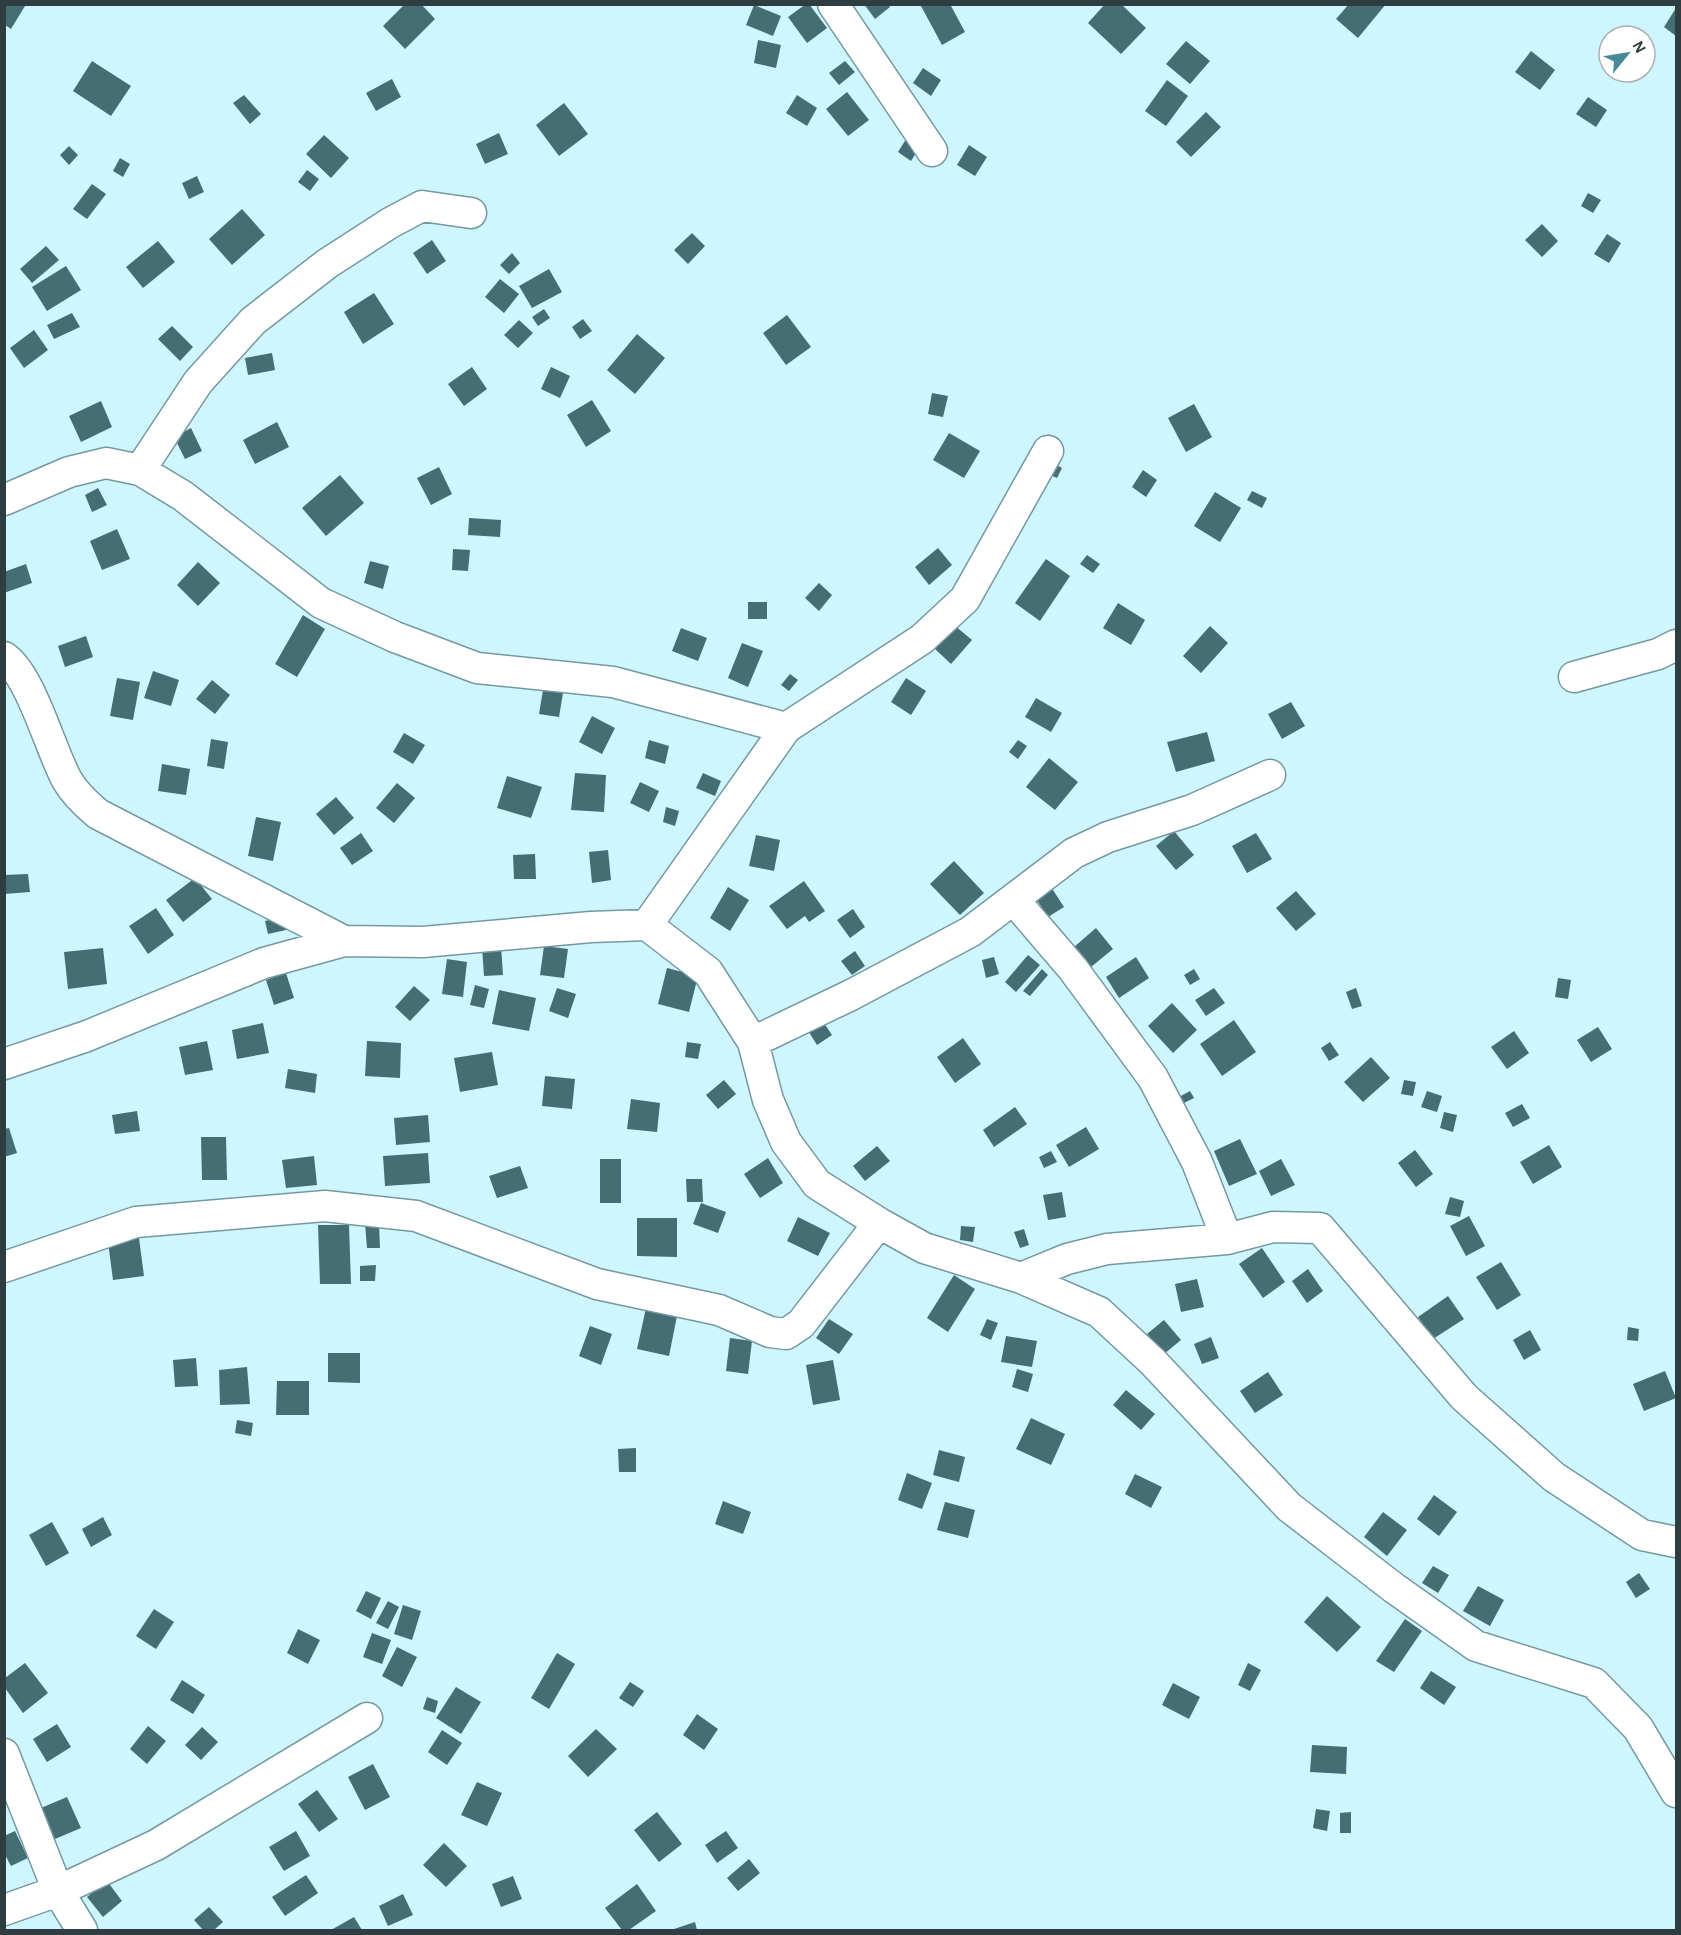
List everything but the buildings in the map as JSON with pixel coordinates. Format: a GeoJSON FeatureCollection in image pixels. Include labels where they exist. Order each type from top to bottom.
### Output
{"type":"FeatureCollection","features":[{"type":"Feature","properties":{"kind":"street"},"geometry":{"type":"LineString","coordinates":[[833,4],[932,151]]}},
{"type":"Feature","properties":{"kind":"street"},"geometry":{"type":"LineString","coordinates":[[140,470],[198,382],[253,321],[328,263],[390,223],[422,206],[471,213]]}},
{"type":"Feature","properties":{"kind":"street"},"geometry":{"type":"LineString","coordinates":[[647,925],[786,728],[922,639],[965,599],[1048,451]]}},
{"type":"Feature","properties":{"kind":"street"},"geometry":{"type":"LineString","coordinates":[[4,500],[69,472],[106,463],[140,470],[183,496],[321,603],[394,637],[477,668],[613,682],[786,728]]}},
{"type":"Feature","properties":{"kind":"street"},"geometry":{"type":"LineString","coordinates":[[1574,677],[1658,654],[1677,645]]}},
{"type":"Feature","properties":{"kind":"street"},"geometry":{"type":"LineString","coordinates":[[4,657],[12,662],[23,678],[67,781],[80,799],[98,814],[344,941]]}},
{"type":"Feature","properties":{"kind":"street"},"geometry":{"type":"LineString","coordinates":[[753,1042],[851,995],[970,932],[1074,853],[1108,837],[1192,810],[1270,775]]}},
{"type":"Feature","properties":{"kind":"street"},"geometry":{"type":"LineString","coordinates":[[1014,900],[1072,969],[1153,1078],[1197,1162],[1227,1239]]}},
{"type":"Feature","properties":{"kind":"street"},"geometry":{"type":"LineString","coordinates":[[4,1064],[87,1036],[264,963],[344,941],[423,942],[591,927],[647,925],[708,972],[753,1042],[768,1100],[786,1142],[817,1184],[924,1248],[1021,1278],[1099,1312],[1153,1362],[1289,1507],[1421,1607],[1476,1646],[1594,1683],[1638,1728],[1677,1792]]}},
{"type":"Feature","properties":{"kind":"street"},"geometry":{"type":"LineString","coordinates":[[4,1267],[136,1222],[325,1206],[416,1216],[597,1284],[719,1310],[770,1332],[786,1334],[801,1324],[879,1223]]}},
{"type":"Feature","properties":{"kind":"street"},"geometry":{"type":"LineString","coordinates":[[1021,1278],[1067,1259],[1107,1249],[1227,1239],[1274,1227],[1320,1228],[1464,1397],[1546,1470],[1642,1534],[1677,1542]]}},
{"type":"Feature","properties":{"kind":"street"},"geometry":{"type":"LineString","coordinates":[[4,1910],[58,1891],[156,1845],[367,1718]]}},
{"type":"Feature","properties":{"kind":"street"},"geometry":{"type":"LineString","coordinates":[[4,1754],[58,1891],[82,1930]]}}]}
